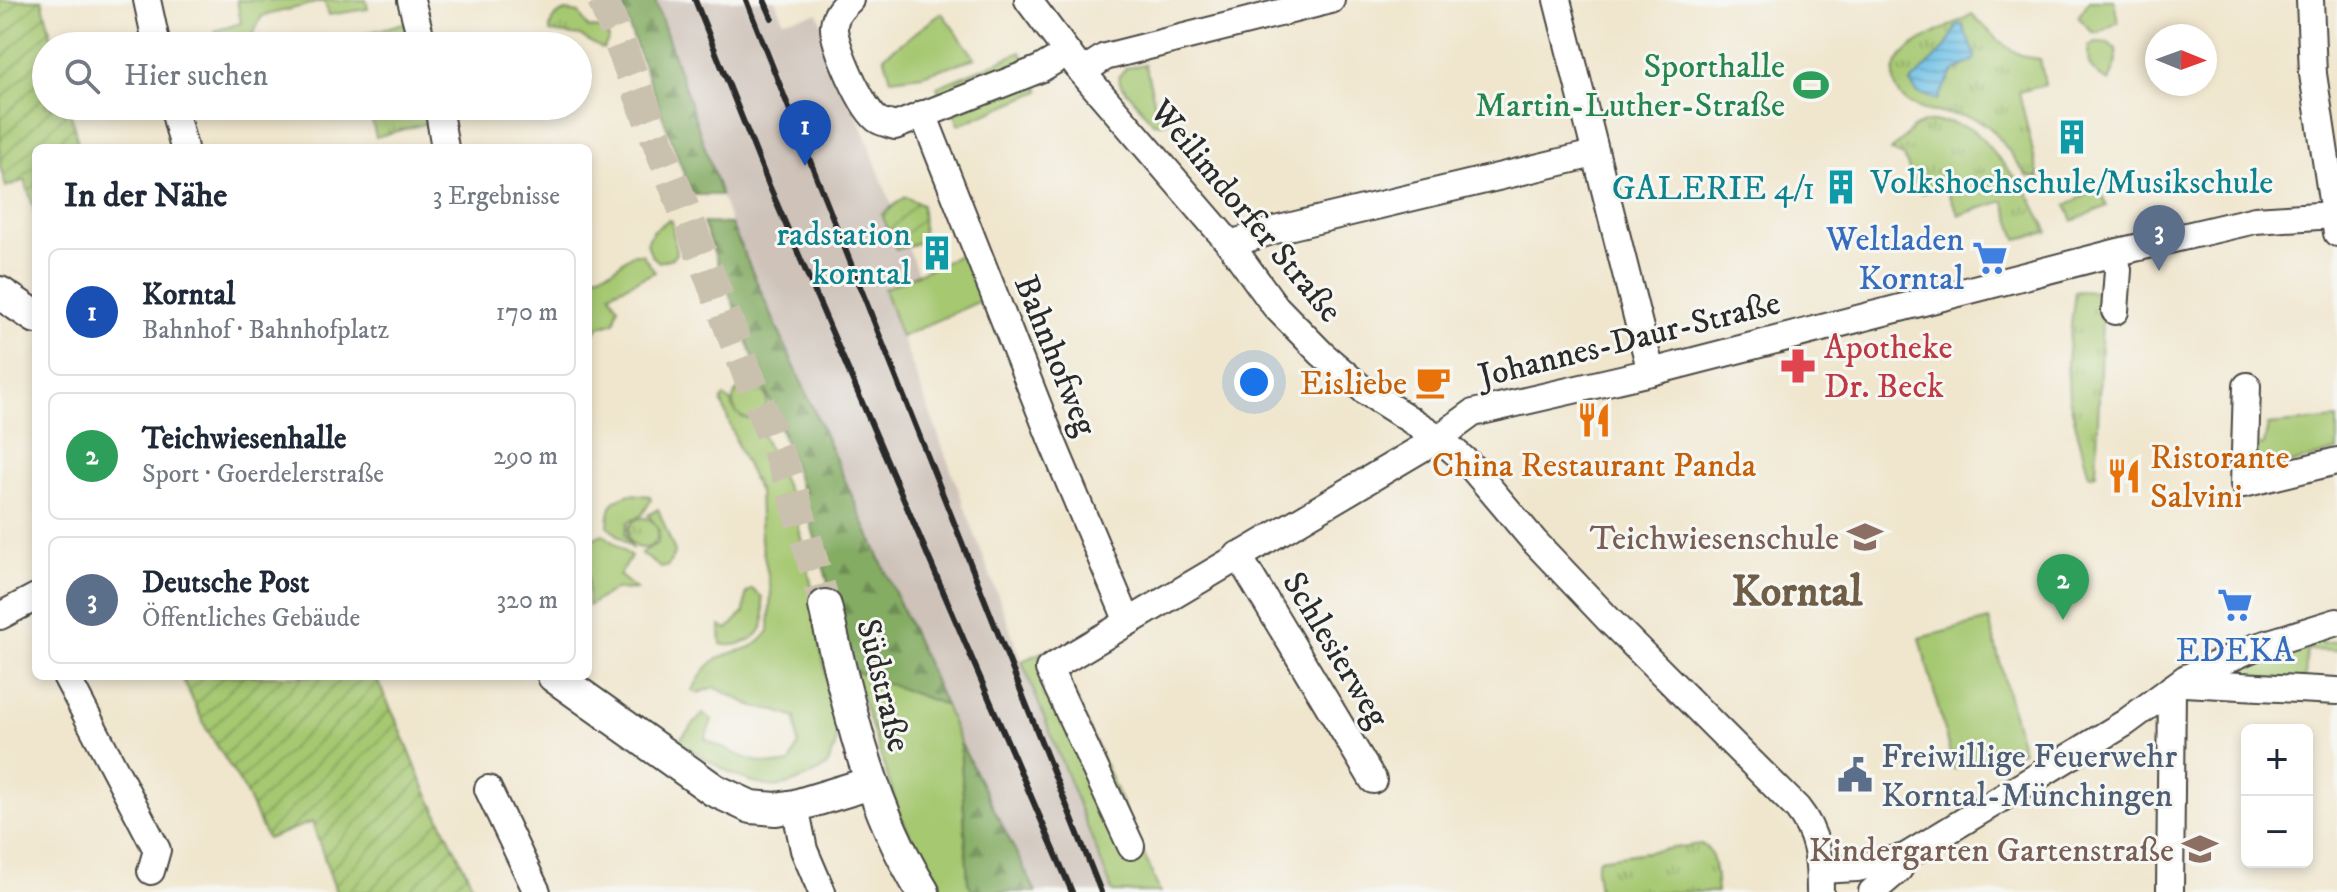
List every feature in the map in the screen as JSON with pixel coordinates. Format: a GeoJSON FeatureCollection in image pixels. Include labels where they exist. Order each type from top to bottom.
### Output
{"type":"FeatureCollection","features":[{"type":"Feature","properties":{"kind":"main road"},"geometry":{"type":"LineString","coordinates":[[0,293],[32,314]]}},
{"type":"Feature","properties":{"kind":"main road","name":"Südstraße"},"geometry":{"type":"LineString","coordinates":[[825,606],[871,783],[923,892]]}},
{"type":"Feature","properties":{"kind":"main road"},"geometry":{"type":"LineString","coordinates":[[560,680],[714,790],[751,807],[776,809],[795,806],[871,783]]}},
{"type":"Feature","properties":{"kind":"street"},"geometry":{"type":"LineString","coordinates":[[147,0],[154,32]]}},
{"type":"Feature","properties":{"kind":"street"},"geometry":{"type":"LineString","coordinates":[[411,0],[419,32]]}},
{"type":"Feature","properties":{"kind":"street"},"geometry":{"type":"LineString","coordinates":[[850,0],[839,10],[834,27],[838,44],[864,105],[876,120],[895,126],[1040,69],[1105,57],[1331,0]]}},
{"type":"Feature","properties":{"kind":"street","name":"Weilimdorfer Straße"},"geometry":{"type":"LineString","coordinates":[[1028,0],[1075,62],[1230,244],[1275,306],[1322,354],[1365,391],[1439,438],[1469,464],[1534,541],[1610,621],[1797,808],[1814,835],[1820,881]]}},
{"type":"Feature","properties":{"kind":"street"},"geometry":{"type":"LineString","coordinates":[[1557,0],[1651,372]]}},
{"type":"Feature","properties":{"kind":"street"},"geometry":{"type":"LineString","coordinates":[[2310,0],[2313,74],[2328,119],[2336,224]]}},
{"type":"Feature","properties":{"kind":"street","name":"Bahnhofweg"},"geometry":{"type":"LineString","coordinates":[[923,114],[1052,441],[1128,622]]}},
{"type":"Feature","properties":{"kind":"street"},"geometry":{"type":"LineString","coordinates":[[177,120],[183,144]]}},
{"type":"Feature","properties":{"kind":"street"},"geometry":{"type":"LineString","coordinates":[[440,120],[444,144]]}},
{"type":"Feature","properties":{"kind":"street"},"geometry":{"type":"LineString","coordinates":[[1230,244],[1275,230],[1594,154]]}},
{"type":"Feature","properties":{"kind":"street","name":"Johannes-Daur-Straße"},"geometry":{"type":"LineString","coordinates":[[1131,846],[1049,669],[1439,438],[1473,413],[1651,372],[2255,220],[2336,224]]}},
{"type":"Feature","properties":{"kind":"street"},"geometry":{"type":"LineString","coordinates":[[2114,254],[2118,270],[2115,311]]}},
{"type":"Feature","properties":{"kind":"street"},"geometry":{"type":"LineString","coordinates":[[2247,386],[2244,484],[2337,461]]}},
{"type":"Feature","properties":{"kind":"street","name":"Schlesierweg"},"geometry":{"type":"LineString","coordinates":[[1238,555],[1373,780]]}},
{"type":"Feature","properties":{"kind":"street"},"geometry":{"type":"LineString","coordinates":[[0,616],[32,606]]}},
{"type":"Feature","properties":{"kind":"street"},"geometry":{"type":"LineString","coordinates":[[1820,881],[1857,868],[1905,857],[2125,723],[2176,686],[2253,648],[2337,622]]}},
{"type":"Feature","properties":{"kind":"street"},"geometry":{"type":"LineString","coordinates":[[68,680],[157,850],[151,871]]}},
{"type":"Feature","properties":{"kind":"street"},"geometry":{"type":"LineString","coordinates":[[2176,686],[2337,691]]}},
{"type":"Feature","properties":{"kind":"street"},"geometry":{"type":"LineString","coordinates":[[2170,892],[2176,686]]}},
{"type":"Feature","properties":{"kind":"street"},"geometry":{"type":"LineString","coordinates":[[488,789],[537,892]]}},
{"type":"Feature","properties":{"kind":"street"},"geometry":{"type":"LineString","coordinates":[[795,806],[812,888]]}},
{"type":"Feature","properties":{"kind":"street"},"geometry":{"type":"LineString","coordinates":[[1872,892],[1899,869],[1905,857]]}},
{"type":"Feature","properties":{"kind":"shaded area"},"geometry":{"type":"Polygon","coordinates":[[[655,0],[775,0],[783,20],[818,13],[918,274],[884,289],[1022,661],[1113,892],[1036,892],[960,742],[731,224],[655,0]]]}},
{"type":"Feature","properties":{"kind":"green space"},"geometry":{"type":"Polygon","coordinates":[[[0,0],[42,0],[50,32],[32,32],[32,120],[72,120],[78,144],[32,144],[32,203],[25,180],[6,187],[0,166],[0,0]]]}},
{"type":"Feature","properties":{"kind":"green space"},"geometry":{"type":"Polygon","coordinates":[[[237,0],[366,0],[368,9],[329,15],[324,1],[262,16],[254,32],[215,32],[241,23],[237,0]]]}},
{"type":"Feature","properties":{"kind":"green space"},"geometry":{"type":"Polygon","coordinates":[[[619,0],[655,0],[721,195],[692,195],[619,0]]]}},
{"type":"Feature","properties":{"kind":"green space"},"geometry":{"type":"Polygon","coordinates":[[[2090,0],[2114,0],[2118,22],[2099,33],[2092,32],[2078,17],[2090,0]]]}},
{"type":"Feature","properties":{"kind":"green space"},"geometry":{"type":"Polygon","coordinates":[[[566,11],[579,13],[588,28],[605,29],[609,39],[603,49],[592,43],[592,32],[550,32],[554,18],[566,11]]]}},
{"type":"Feature","properties":{"kind":"green space"},"geometry":{"type":"Polygon","coordinates":[[[942,13],[975,58],[922,75],[891,79],[884,56],[942,13]]]}},
{"type":"Feature","properties":{"kind":"green space"},"geometry":{"type":"Polygon","coordinates":[[[1972,14],[2011,50],[2040,59],[2045,85],[2019,92],[2039,178],[2027,176],[2001,140],[1984,123],[1910,105],[1896,88],[1894,74],[1906,51],[1972,14]]]}},
{"type":"Feature","properties":{"kind":"green space"},"geometry":{"type":"Polygon","coordinates":[[[404,23],[406,32],[371,32],[404,23]]]}},
{"type":"Feature","properties":{"kind":"green space"},"geometry":{"type":"Polygon","coordinates":[[[2096,42],[2108,43],[2116,49],[2117,61],[2109,82],[2089,64],[2089,46],[2096,42]]]}},
{"type":"Feature","properties":{"kind":"green space"},"geometry":{"type":"Polygon","coordinates":[[[1021,52],[1026,63],[942,98],[937,87],[1021,52]]]}},
{"type":"Feature","properties":{"kind":"green space"},"geometry":{"type":"Polygon","coordinates":[[[1145,64],[1157,112],[1173,107],[1175,116],[1162,124],[1153,123],[1120,83],[1119,76],[1126,68],[1145,64]]]}},
{"type":"Feature","properties":{"kind":"green space"},"geometry":{"type":"Polygon","coordinates":[[[1035,79],[1040,91],[959,125],[954,113],[1035,79]]]}},
{"type":"Feature","properties":{"kind":"green space"},"geometry":{"type":"Polygon","coordinates":[[[372,120],[426,120],[427,123],[376,137],[372,120]]]}},
{"type":"Feature","properties":{"kind":"green space"},"geometry":{"type":"Polygon","coordinates":[[[1925,122],[1949,122],[1974,130],[2027,191],[2048,232],[2017,239],[2004,201],[1959,215],[1946,188],[1920,193],[1903,156],[1891,151],[1913,128],[1925,122]]]}},
{"type":"Feature","properties":{"kind":"green space"},"geometry":{"type":"Polygon","coordinates":[[[2099,189],[2107,206],[2073,221],[2066,205],[2099,189]]]}},
{"type":"Feature","properties":{"kind":"green space"},"geometry":{"type":"Polygon","coordinates":[[[905,197],[922,205],[923,241],[896,250],[882,214],[905,197]]]}},
{"type":"Feature","properties":{"kind":"green space"},"geometry":{"type":"Polygon","coordinates":[[[668,220],[672,221],[676,254],[659,262],[651,255],[647,243],[652,232],[668,220]]]}},
{"type":"Feature","properties":{"kind":"green space"},"geometry":{"type":"Polygon","coordinates":[[[703,223],[731,224],[945,705],[854,671],[793,463],[703,223]]]}},
{"type":"Feature","properties":{"kind":"green space"},"geometry":{"type":"Polygon","coordinates":[[[980,246],[998,293],[901,337],[884,289],[980,246]]]}},
{"type":"Feature","properties":{"kind":"green space"},"geometry":{"type":"Polygon","coordinates":[[[632,254],[642,254],[655,272],[610,293],[618,307],[615,322],[599,327],[593,334],[592,277],[613,269],[632,254]]]}},
{"type":"Feature","properties":{"kind":"green space"},"geometry":{"type":"Polygon","coordinates":[[[2075,291],[2103,292],[2096,474],[2089,476],[2069,398],[2067,361],[2075,291]]]}},
{"type":"Feature","properties":{"kind":"green space"},"geometry":{"type":"Polygon","coordinates":[[[750,385],[762,390],[767,402],[762,414],[750,419],[738,414],[733,402],[738,390],[750,385]]]}},
{"type":"Feature","properties":{"kind":"green space"},"geometry":{"type":"Polygon","coordinates":[[[724,397],[732,402],[733,408],[751,419],[755,418],[794,505],[837,730],[835,747],[827,766],[798,781],[780,786],[742,778],[678,741],[703,714],[712,720],[705,739],[757,762],[790,763],[798,745],[796,718],[771,709],[757,708],[714,687],[698,693],[692,691],[713,662],[756,644],[769,631],[771,590],[761,541],[759,492],[739,449],[721,400],[724,397]]]}},
{"type":"Feature","properties":{"kind":"green space"},"geometry":{"type":"Polygon","coordinates":[[[2337,419],[2337,451],[2274,468],[2261,465],[2256,455],[2258,446],[2264,445],[2268,425],[2337,419]]]}},
{"type":"Feature","properties":{"kind":"green space"},"geometry":{"type":"Polygon","coordinates":[[[631,494],[650,496],[651,500],[642,515],[628,522],[625,534],[633,549],[608,526],[612,504],[631,494]]]}},
{"type":"Feature","properties":{"kind":"green space"},"geometry":{"type":"Polygon","coordinates":[[[658,509],[675,552],[668,566],[661,568],[641,553],[658,543],[659,529],[648,515],[658,509]]]}},
{"type":"Feature","properties":{"kind":"green space"},"geometry":{"type":"Polygon","coordinates":[[[643,518],[649,519],[657,527],[657,539],[649,547],[643,548],[637,547],[629,539],[628,533],[629,527],[637,519],[643,518]]]}},
{"type":"Feature","properties":{"kind":"green space"},"geometry":{"type":"Polygon","coordinates":[[[603,534],[631,557],[619,575],[636,589],[614,590],[592,604],[592,539],[603,534]]]}},
{"type":"Feature","properties":{"kind":"green space"},"geometry":{"type":"Polygon","coordinates":[[[752,589],[762,597],[764,623],[761,629],[746,642],[721,644],[720,626],[728,629],[744,612],[746,593],[752,589]]]}},
{"type":"Feature","properties":{"kind":"green space"},"geometry":{"type":"Polygon","coordinates":[[[1989,620],[2023,751],[1954,769],[1920,638],[1989,620]]]}},
{"type":"Feature","properties":{"kind":"green space"},"geometry":{"type":"Polygon","coordinates":[[[2321,639],[2322,644],[2337,641],[2337,651],[2307,650],[2305,679],[2238,678],[2234,671],[2294,651],[2293,646],[2321,639]]]}},
{"type":"Feature","properties":{"kind":"green space"},"geometry":{"type":"Polygon","coordinates":[[[1054,647],[1160,892],[1113,892],[1022,661],[1054,647]]]}},
{"type":"Feature","properties":{"kind":"green space"},"geometry":{"type":"Polygon","coordinates":[[[854,671],[945,705],[960,742],[968,883],[974,892],[940,892],[934,885],[898,810],[854,671]]]}},
{"type":"Feature","properties":{"kind":"green space"},"geometry":{"type":"Polygon","coordinates":[[[183,680],[377,680],[476,892],[336,892],[312,822],[267,839],[244,789],[207,730],[183,680]]]}},
{"type":"Feature","properties":{"kind":"green space"},"geometry":{"type":"Polygon","coordinates":[[[960,742],[1036,892],[974,892],[968,883],[960,742]]]}},
{"type":"Feature","properties":{"kind":"green space"},"geometry":{"type":"Polygon","coordinates":[[[1701,844],[1713,858],[1717,892],[1599,892],[1596,869],[1599,859],[1701,844]]]}},
{"type":"Feature","properties":{"kind":"water"},"geometry":{"type":"Polygon","coordinates":[[[1963,24],[1975,59],[1952,73],[1937,100],[1918,93],[1910,83],[1945,48],[1958,25],[1963,24]]]}},
{"type":"Feature","properties":{"kind":"tunnel"},"geometry":{"type":"LineString","coordinates":[[603,0],[792,488],[825,606]]}},
{"type":"Feature","properties":{"kind":"railway"},"geometry":{"type":"LineString","coordinates":[[695,0],[768,183],[1072,892]]}},
{"type":"Feature","properties":{"kind":"railway"},"geometry":{"type":"LineString","coordinates":[[746,0],[1101,892]]}},
{"type":"Feature","properties":{"kind":"railway"},"geometry":{"type":"LineString","coordinates":[[764,0],[772,18]]}},
{"type":"Feature","properties":{"kind":"place","name":"Sporthalle Martin-Luther-Straße"},"geometry":{"type":"Point","coordinates":[1811,85]}},
{"type":"Feature","properties":{"kind":"place","name":"Volkshochschule/Musikschule"},"geometry":{"type":"Point","coordinates":[2072,137]}},
{"type":"Feature","properties":{"kind":"place","name":"Korntal"},"geometry":{"type":"Point","coordinates":[805,166]}},
{"type":"Feature","properties":{"kind":"place","name":"GALERIE 4/1"},"geometry":{"type":"Point","coordinates":[1841,187]}},
{"type":"Feature","properties":{"kind":"place","name":"radstation korntal"},"geometry":{"type":"Point","coordinates":[937,253]}},
{"type":"Feature","properties":{"kind":"place","name":"Weltladen Korntal"},"geometry":{"type":"Point","coordinates":[1990,258]}},
{"type":"Feature","properties":{"kind":"place","name":"Deutsche Post"},"geometry":{"type":"Point","coordinates":[2159,271]}},
{"type":"Feature","properties":{"kind":"place","name":"Apotheke Dr. Beck"},"geometry":{"type":"Point","coordinates":[1798,366]}},
{"type":"Feature","properties":{"kind":"place","name":"Eisliebe"},"geometry":{"type":"Point","coordinates":[1433,382]}},
{"type":"Feature","properties":{"kind":"place","name":"China Restaurant Panda"},"geometry":{"type":"Point","coordinates":[1594,420]}},
{"type":"Feature","properties":{"kind":"place","name":"Ristorante Salvini"},"geometry":{"type":"Point","coordinates":[2124,476]}},
{"type":"Feature","properties":{"kind":"place","name":"Teichwiesenschule"},"geometry":{"type":"Point","coordinates":[1865,537]}},
{"type":"Feature","properties":{"kind":"place","name":"EDEKA"},"geometry":{"type":"Point","coordinates":[2235,605]}},
{"type":"Feature","properties":{"kind":"place","name":"Teichwiesenhalle"},"geometry":{"type":"Point","coordinates":[2063,620]}},
{"type":"Feature","properties":{"kind":"place","name":"Freiwillige Feuerwehr Korntal-Münchingen"},"geometry":{"type":"Point","coordinates":[1855,775]}},
{"type":"Feature","properties":{"kind":"place","name":"Kindergarten Gartenstraße"},"geometry":{"type":"Point","coordinates":[2200,849]}},
{"type":"Feature","properties":{"kind":"district","name":"Korntal"},"geometry":{"type":"Point","coordinates":[1797,590]}}]}
